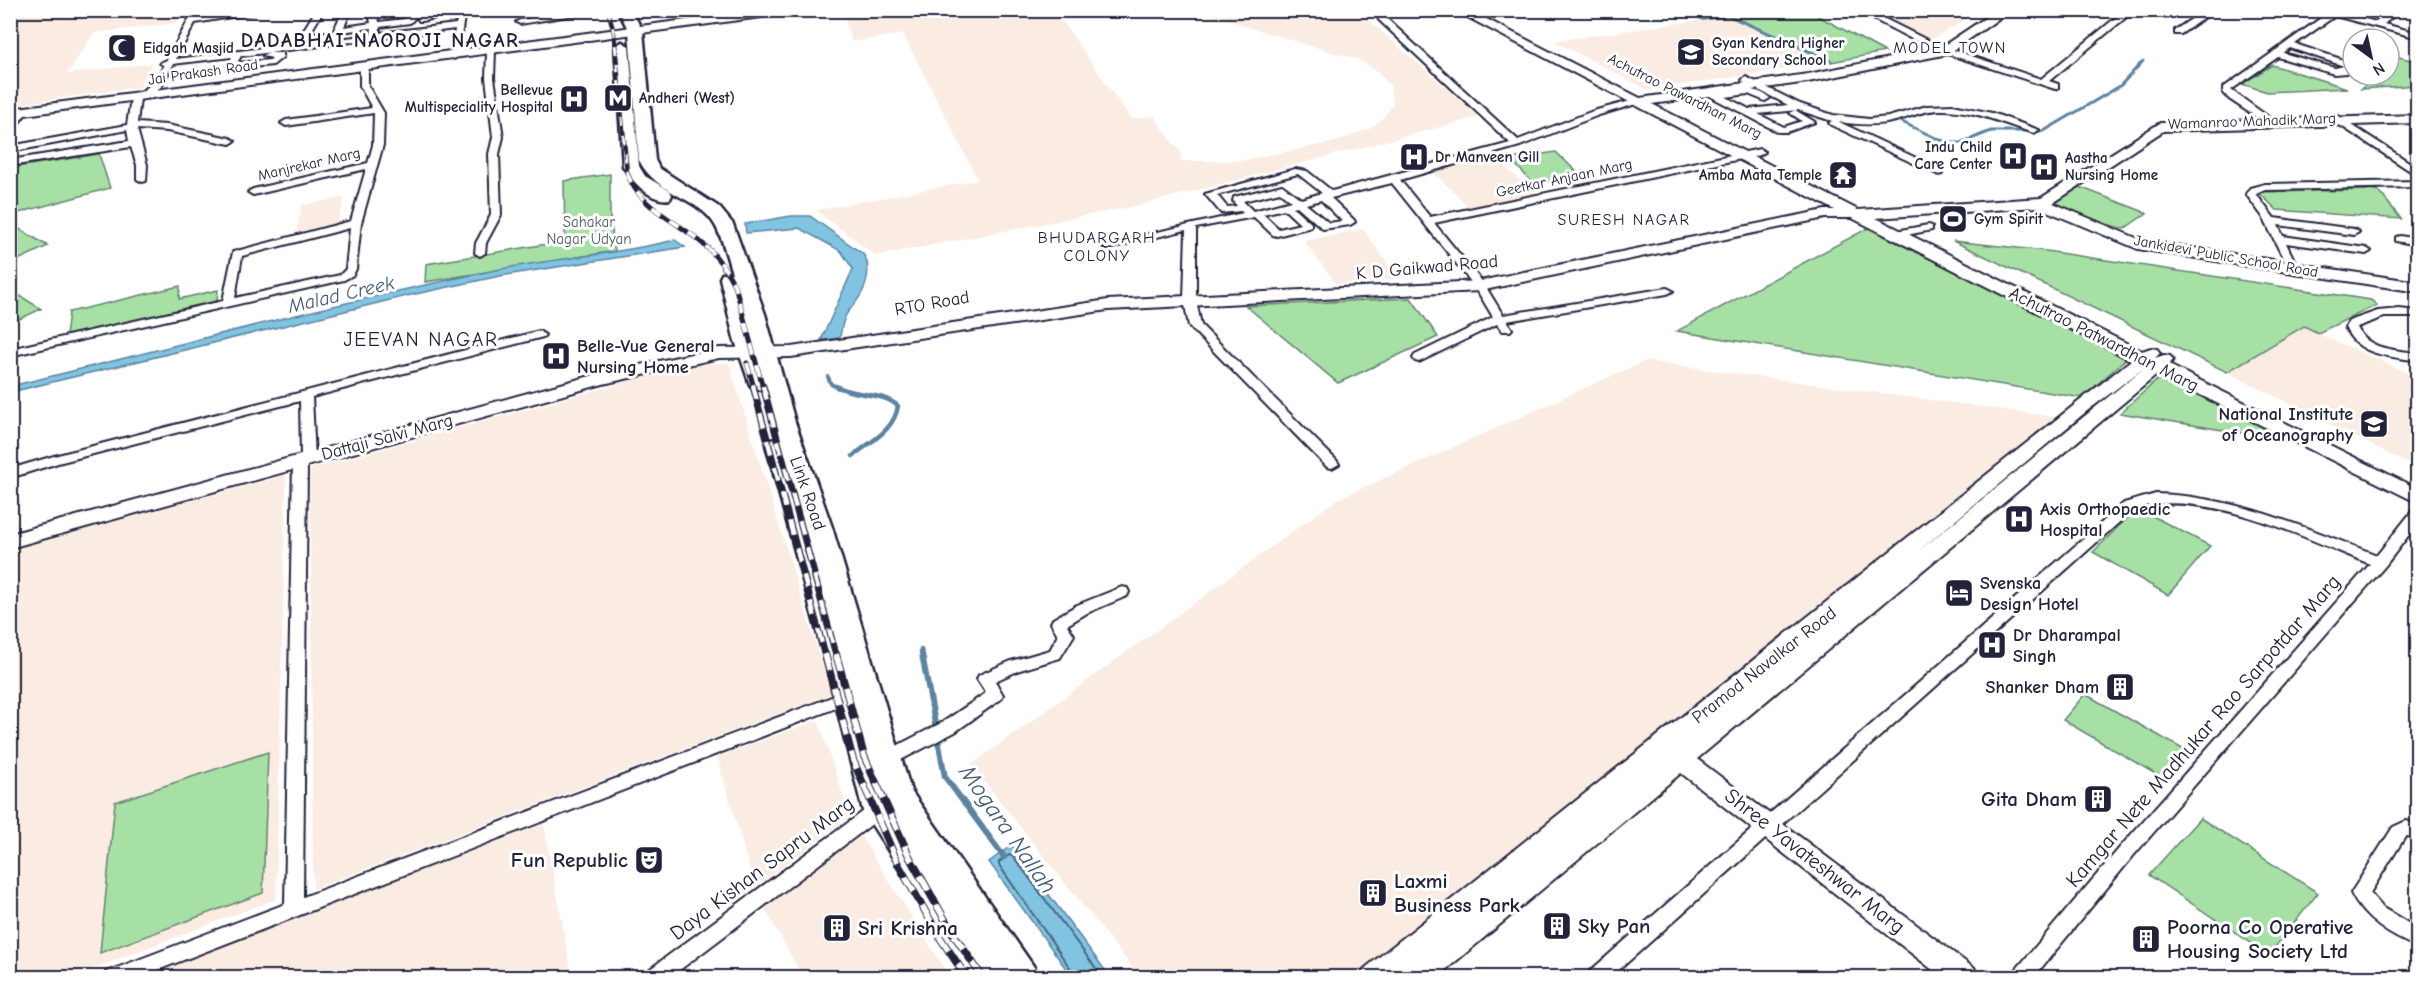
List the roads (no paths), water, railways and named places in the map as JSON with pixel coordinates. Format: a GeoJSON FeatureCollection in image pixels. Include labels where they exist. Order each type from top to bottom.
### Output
{"type":"FeatureCollection","features":[{"type":"Feature","properties":{"kind":"main road","name":"Link Road"},"geometry":{"type":"LineString","coordinates":[[612,10],[628,29]]}},
{"type":"Feature","properties":{"kind":"main road","name":"Link Road"},"geometry":{"type":"LineString","coordinates":[[624,10],[628,29],[631,166],[639,179],[691,212],[708,226],[725,263],[820,527],[887,759],[887,803],[1023,978]]}},
{"type":"Feature","properties":{"kind":"main road","name":"Link Road"},"geometry":{"type":"LineString","coordinates":[[755,348],[761,389],[848,697],[887,803],[988,978]]}},
{"type":"Feature","properties":{"kind":"street"},"geometry":{"type":"LineString","coordinates":[[142,179],[144,171],[140,151],[135,143],[133,126],[136,98],[158,85],[166,63],[196,16],[269,10]]}},
{"type":"Feature","properties":{"kind":"street"},"geometry":{"type":"LineString","coordinates":[[320,10],[305,35],[407,21],[412,17],[411,10]]}},
{"type":"Feature","properties":{"kind":"street"},"geometry":{"type":"LineString","coordinates":[[333,42],[347,10]]}},
{"type":"Feature","properties":{"kind":"street"},"geometry":{"type":"LineString","coordinates":[[372,10],[376,25],[375,36]]}},
{"type":"Feature","properties":{"kind":"street"},"geometry":{"type":"LineString","coordinates":[[418,10],[422,19],[450,11],[463,11],[455,52]]}},
{"type":"Feature","properties":{"kind":"street"},"geometry":{"type":"LineString","coordinates":[[520,22],[601,10]]}},
{"type":"Feature","properties":{"kind":"street","name":"Jai Prakash Road"},"geometry":{"type":"LineString","coordinates":[[14,111],[136,98],[364,67],[455,52],[491,51],[753,10]]}},
{"type":"Feature","properties":{"kind":"street","name":"Jai Prakash Road"},"geometry":{"type":"LineString","coordinates":[[14,111],[154,88],[792,10]]}},
{"type":"Feature","properties":{"kind":"street"},"geometry":{"type":"LineString","coordinates":[[1378,10],[1383,18],[1517,144]]}},
{"type":"Feature","properties":{"kind":"street","name":"Achutrao Pawardhan Marg"},"geometry":{"type":"LineString","coordinates":[[1459,10],[1760,152],[1876,214]]}},
{"type":"Feature","properties":{"kind":"street","name":"Achutrao Pawardhan Marg"},"geometry":{"type":"LineString","coordinates":[[1476,10],[1648,100],[1744,156],[1855,214]]}},
{"type":"Feature","properties":{"kind":"street"},"geometry":{"type":"LineString","coordinates":[[1860,10],[1938,49],[2055,86]]}},
{"type":"Feature","properties":{"kind":"street"},"geometry":{"type":"LineString","coordinates":[[2041,83],[2131,10]]}},
{"type":"Feature","properties":{"kind":"street"},"geometry":{"type":"LineString","coordinates":[[2178,32],[2211,10]]}},
{"type":"Feature","properties":{"kind":"street"},"geometry":{"type":"LineString","coordinates":[[2377,25],[2397,10]]}},
{"type":"Feature","properties":{"kind":"street"},"geometry":{"type":"LineString","coordinates":[[2267,121],[2232,97],[2226,90],[2336,12],[2416,34]]}},
{"type":"Feature","properties":{"kind":"street"},"geometry":{"type":"LineString","coordinates":[[1107,246],[1252,213],[1288,208],[1301,202],[1517,144],[1596,113],[1648,100],[1750,82],[1808,78],[1938,49],[1994,13]]}},
{"type":"Feature","properties":{"kind":"street"},"geometry":{"type":"LineString","coordinates":[[166,63],[236,57],[459,26]]}},
{"type":"Feature","properties":{"kind":"street"},"geometry":{"type":"LineString","coordinates":[[2277,54],[2334,71],[2343,70],[2350,65],[2289,45]]}},
{"type":"Feature","properties":{"kind":"street"},"geometry":{"type":"LineString","coordinates":[[480,253],[481,243],[496,215],[494,154],[498,137],[490,78],[491,51]]}},
{"type":"Feature","properties":{"kind":"street","name":"Manjrekar Marg"},"geometry":{"type":"LineString","coordinates":[[228,304],[334,279],[349,273],[356,223],[378,145],[378,110],[364,86],[364,67]]}},
{"type":"Feature","properties":{"kind":"street"},"geometry":{"type":"LineString","coordinates":[[1711,94],[1750,82],[1939,172]]}},
{"type":"Feature","properties":{"kind":"street"},"geometry":{"type":"LineString","coordinates":[[1648,100],[1711,94],[1749,92],[1810,122],[1784,130],[1778,129],[1711,94]]}},
{"type":"Feature","properties":{"kind":"street"},"geometry":{"type":"LineString","coordinates":[[1745,112],[1801,107]]}},
{"type":"Feature","properties":{"kind":"street"},"geometry":{"type":"LineString","coordinates":[[1819,116],[1864,123],[1891,119],[1925,108],[1957,107],[2034,130]]}},
{"type":"Feature","properties":{"kind":"street"},"geometry":{"type":"LineString","coordinates":[[286,123],[378,110]]}},
{"type":"Feature","properties":{"kind":"street"},"geometry":{"type":"LineString","coordinates":[[10,129],[14,111]]}},
{"type":"Feature","properties":{"kind":"street","name":"Wamanrao Mahadik Marg"},"geometry":{"type":"LineString","coordinates":[[1876,214],[2045,202],[2158,128],[2267,121],[2418,117]]}},
{"type":"Feature","properties":{"kind":"street"},"geometry":{"type":"LineString","coordinates":[[2338,120],[2418,173]]}},
{"type":"Feature","properties":{"kind":"street"},"geometry":{"type":"LineString","coordinates":[[10,149],[111,132],[133,126],[167,128],[230,141]]}},
{"type":"Feature","properties":{"kind":"street"},"geometry":{"type":"LineString","coordinates":[[10,163],[135,143]]}},
{"type":"Feature","properties":{"kind":"street","name":"Geetkar Anjaan Marg"},"geometry":{"type":"LineString","coordinates":[[1427,221],[1760,152]]}},
{"type":"Feature","properties":{"kind":"street","name":"Manjrekar Marg"},"geometry":{"type":"LineString","coordinates":[[253,192],[372,165]]}},
{"type":"Feature","properties":{"kind":"street"},"geometry":{"type":"LineString","coordinates":[[1252,213],[1225,211],[1210,194],[1298,171],[1304,173],[1350,222],[1327,227],[1301,202],[1282,188],[1238,199],[1277,233],[1307,225],[1288,208]]}},
{"type":"Feature","properties":{"kind":"street"},"geometry":{"type":"LineString","coordinates":[[1394,178],[1480,286],[1502,324]]}},
{"type":"Feature","properties":{"kind":"street"},"geometry":{"type":"LineString","coordinates":[[1251,183],[1262,193]]}},
{"type":"Feature","properties":{"kind":"street"},"geometry":{"type":"LineString","coordinates":[[2293,268],[2270,221],[2251,194],[2254,190],[2265,187],[2418,184]]}},
{"type":"Feature","properties":{"kind":"street"},"geometry":{"type":"LineString","coordinates":[[1301,202],[1326,196]]}},
{"type":"Feature","properties":{"kind":"street","name":"Jankidevi Public School Road"},"geometry":{"type":"LineString","coordinates":[[2040,202],[2138,243],[2418,287]]}},
{"type":"Feature","properties":{"kind":"street","name":"K D Gaikwad Road"},"geometry":{"type":"LineString","coordinates":[[1191,307],[1480,286],[1825,214],[1876,214]]}},
{"type":"Feature","properties":{"kind":"street","name":"Achutrao Patwardhan Marg"},"geometry":{"type":"LineString","coordinates":[[1855,214],[1912,231]]}},
{"type":"Feature","properties":{"kind":"street","name":"Achutrao Patwardhan Marg"},"geometry":{"type":"LineString","coordinates":[[1876,214],[2418,497]]}},
{"type":"Feature","properties":{"kind":"street"},"geometry":{"type":"LineString","coordinates":[[2270,221],[2354,232]]}},
{"type":"Feature","properties":{"kind":"street"},"geometry":{"type":"LineString","coordinates":[[10,353],[228,304],[237,254],[356,223]]}},
{"type":"Feature","properties":{"kind":"street"},"geometry":{"type":"LineString","coordinates":[[1191,226],[1191,307],[1195,326],[1332,464]]}},
{"type":"Feature","properties":{"kind":"street"},"geometry":{"type":"LineString","coordinates":[[2279,238],[2366,251]]}},
{"type":"Feature","properties":{"kind":"street"},"geometry":{"type":"LineString","coordinates":[[2400,239],[2418,242]]}},
{"type":"Feature","properties":{"kind":"street"},"geometry":{"type":"LineString","coordinates":[[1419,358],[1502,324],[1667,291]]}},
{"type":"Feature","properties":{"kind":"street","name":"RTO Road"},"geometry":{"type":"LineString","coordinates":[[755,348],[790,352],[1108,305],[1191,307]]}},
{"type":"Feature","properties":{"kind":"street"},"geometry":{"type":"LineString","coordinates":[[2418,314],[2380,312],[2351,327],[2357,339],[2369,347],[2418,357]]}},
{"type":"Feature","properties":{"kind":"street"},"geometry":{"type":"LineString","coordinates":[[10,474],[539,335]]}},
{"type":"Feature","properties":{"kind":"street","name":"Dattaji Salvi Marg"},"geometry":{"type":"LineString","coordinates":[[10,530],[600,379],[719,353],[755,348]]}},
{"type":"Feature","properties":{"kind":"street","name":"Achutrao Patwardhan Marg"},"geometry":{"type":"LineString","coordinates":[[2155,359],[2418,482]]}},
{"type":"Feature","properties":{"kind":"street","name":"Pramod Navalkar Road"},"geometry":{"type":"LineString","coordinates":[[1415,978],[1673,753],[2155,359]]}},
{"type":"Feature","properties":{"kind":"street"},"geometry":{"type":"LineString","coordinates":[[294,908],[306,397]]}},
{"type":"Feature","properties":{"kind":"street","name":"Dattaji Salvi Marg"},"geometry":{"type":"LineString","coordinates":[[10,541],[305,456]]}},
{"type":"Feature","properties":{"kind":"street"},"geometry":{"type":"LineString","coordinates":[[1596,978],[2130,506],[2155,499],[2200,501],[2246,512],[2380,562]]}},
{"type":"Feature","properties":{"kind":"street","name":"Kamgar Nete Madhukar Rao Sarpotdar Marg"},"geometry":{"type":"LineString","coordinates":[[2021,978],[2128,850],[2380,562],[2418,513]]}},
{"type":"Feature","properties":{"kind":"street"},"geometry":{"type":"LineString","coordinates":[[887,759],[932,736],[995,695],[985,679],[1016,665],[1054,654],[1066,635],[1058,623],[1082,609],[1122,592]]}},
{"type":"Feature","properties":{"kind":"street"},"geometry":{"type":"LineString","coordinates":[[113,978],[848,697]]}},
{"type":"Feature","properties":{"kind":"street","name":"Pramod Navalkar Road"},"geometry":{"type":"LineString","coordinates":[[1374,978],[1673,753]]}},
{"type":"Feature","properties":{"kind":"street","name":"Shree Yavateshwar Marg"},"geometry":{"type":"LineString","coordinates":[[1673,753],[1965,978]]}},
{"type":"Feature","properties":{"kind":"street","name":"Daya Kishan Sapru Marg"},"geometry":{"type":"LineString","coordinates":[[653,978],[887,803]]}},
{"type":"Feature","properties":{"kind":"street"},"geometry":{"type":"LineString","coordinates":[[2418,832],[2406,828],[2399,832],[2360,893],[2363,901],[2374,911],[2418,939]]}},
{"type":"Feature","properties":{"kind":"water"},"geometry":{"type":"Polygon","coordinates":[[[791,216],[810,216],[863,254],[866,259],[868,270],[866,283],[847,313],[840,338],[821,340],[853,269],[841,251],[799,228],[746,233],[745,224],[791,216]]]}},
{"type":"Feature","properties":{"kind":"water"},"geometry":{"type":"Polygon","coordinates":[[[675,240],[685,247],[500,276],[411,295],[11,392],[11,386],[439,282],[501,269],[632,249],[675,240]]]}},
{"type":"Feature","properties":{"kind":"water","name":"Mogara Nallah"},"geometry":{"type":"Polygon","coordinates":[[[1012,845],[1110,977],[1072,977],[989,862],[1012,845]]]}},
{"type":"Feature","properties":{"kind":"waterway"},"geometry":{"type":"LineString","coordinates":[[1703,19],[1728,15],[1831,61]]}},
{"type":"Feature","properties":{"kind":"waterway"},"geometry":{"type":"LineString","coordinates":[[1902,122],[1940,140],[1952,143],[1961,143],[1991,131],[2044,131],[2120,86],[2143,61]]}},
{"type":"Feature","properties":{"kind":"waterway","name":"Malad Creek"},"geometry":{"type":"LineString","coordinates":[[828,377],[831,384],[838,388]]}},
{"type":"Feature","properties":{"kind":"waterway","name":"Malad Creek"},"geometry":{"type":"LineString","coordinates":[[836,386],[851,392],[884,398],[898,406],[896,415],[887,429],[853,456]]}},
{"type":"Feature","properties":{"kind":"waterway","name":"Mogara Nallah"},"geometry":{"type":"LineString","coordinates":[[921,650],[922,655]]}},
{"type":"Feature","properties":{"kind":"waterway","name":"Mogara Nallah"},"geometry":{"type":"LineString","coordinates":[[922,654],[945,777],[1004,857]]}},
{"type":"Feature","properties":{"kind":"railway"},"geometry":{"type":"LineString","coordinates":[[608,10],[614,33],[627,173]]}},
{"type":"Feature","properties":{"kind":"railway"},"geometry":{"type":"LineString","coordinates":[[627,172],[632,184],[649,204],[693,235],[726,270],[736,289],[763,388]]}},
{"type":"Feature","properties":{"kind":"railway"},"geometry":{"type":"LineString","coordinates":[[747,363],[754,388]]}},
{"type":"Feature","properties":{"kind":"railway"},"geometry":{"type":"LineString","coordinates":[[753,386],[825,655]]}},
{"type":"Feature","properties":{"kind":"railway"},"geometry":{"type":"LineString","coordinates":[[763,386],[836,655]]}},
{"type":"Feature","properties":{"kind":"railway"},"geometry":{"type":"LineString","coordinates":[[825,654],[853,760],[898,864],[941,939],[967,978]]}},
{"type":"Feature","properties":{"kind":"railway"},"geometry":{"type":"LineString","coordinates":[[836,654],[864,756],[910,858],[952,932],[983,978]]}},
{"type":"Feature","properties":{"kind":"place","name":"Eidgah Masjid"},"geometry":{"type":"Point","coordinates":[122,48]}},
{"type":"Feature","properties":{"kind":"place","name":"Gyan Kendra Higher Secondary School"},"geometry":{"type":"Point","coordinates":[1691,52]}},
{"type":"Feature","properties":{"kind":"place","name":"Andheri (West)"},"geometry":{"type":"Point","coordinates":[618,98]}},
{"type":"Feature","properties":{"kind":"place","name":"Bellevue Multispeciality Hospital"},"geometry":{"type":"Point","coordinates":[574,99]}},
{"type":"Feature","properties":{"kind":"place","name":"Indu Child Care Center"},"geometry":{"type":"Point","coordinates":[2013,156]}},
{"type":"Feature","properties":{"kind":"place","name":"Dr Manveen Gill"},"geometry":{"type":"Point","coordinates":[1414,157]}},
{"type":"Feature","properties":{"kind":"place","name":"Aastha Nursing Home"},"geometry":{"type":"Point","coordinates":[2044,167]}},
{"type":"Feature","properties":{"kind":"place","name":"Amba Mata Temple"},"geometry":{"type":"Point","coordinates":[1843,175]}},
{"type":"Feature","properties":{"kind":"place","name":"Gym Spirit"},"geometry":{"type":"Point","coordinates":[1953,219]}},
{"type":"Feature","properties":{"kind":"place","name":"Belle-Vue General Nursing Home"},"geometry":{"type":"Point","coordinates":[556,356]}},
{"type":"Feature","properties":{"kind":"place","name":"National Institute of Oceanography"},"geometry":{"type":"Point","coordinates":[2374,424]}},
{"type":"Feature","properties":{"kind":"place","name":"Axis Orthopaedic Hospital"},"geometry":{"type":"Point","coordinates":[2019,519]}},
{"type":"Feature","properties":{"kind":"place","name":"Svenska Design Hotel"},"geometry":{"type":"Point","coordinates":[1959,593]}},
{"type":"Feature","properties":{"kind":"place","name":"Dr Dharampal Singh"},"geometry":{"type":"Point","coordinates":[1992,645]}},
{"type":"Feature","properties":{"kind":"place","name":"Shanker Dham"},"geometry":{"type":"Point","coordinates":[2120,687]}},
{"type":"Feature","properties":{"kind":"place","name":"Gita Dham"},"geometry":{"type":"Point","coordinates":[2098,799]}},
{"type":"Feature","properties":{"kind":"place","name":"Fun Republic"},"geometry":{"type":"Point","coordinates":[649,860]}},
{"type":"Feature","properties":{"kind":"place","name":"Laxmi Business Park"},"geometry":{"type":"Point","coordinates":[1373,893]}},
{"type":"Feature","properties":{"kind":"place","name":"Sky Pan"},"geometry":{"type":"Point","coordinates":[1557,926]}},
{"type":"Feature","properties":{"kind":"place","name":"Sri Krishna"},"geometry":{"type":"Point","coordinates":[837,928]}},
{"type":"Feature","properties":{"kind":"place","name":"Poorna Co Operative Housing Society Ltd"},"geometry":{"type":"Point","coordinates":[2146,939]}},
{"type":"Feature","properties":{"kind":"district","name":"DADABHAI NAOROJI NAGAR"},"geometry":{"type":"Point","coordinates":[380,40]}},
{"type":"Feature","properties":{"kind":"district","name":"MODEL TOWN"},"geometry":{"type":"Point","coordinates":[1950,47]}},
{"type":"Feature","properties":{"kind":"district","name":"SURESH NAGAR"},"geometry":{"type":"Point","coordinates":[1624,219]}},
{"type":"Feature","properties":{"kind":"district","name":"BHUDARGARH COLONY"},"geometry":{"type":"Point","coordinates":[1097,246]}},
{"type":"Feature","properties":{"kind":"district","name":"JEEVAN NAGAR"},"geometry":{"type":"Point","coordinates":[421,339]}},
{"type":"Feature","properties":{"kind":"park label","name":"Sahakar Nagar Udyan"},"geometry":{"type":"Point","coordinates":[589,230]}}]}
